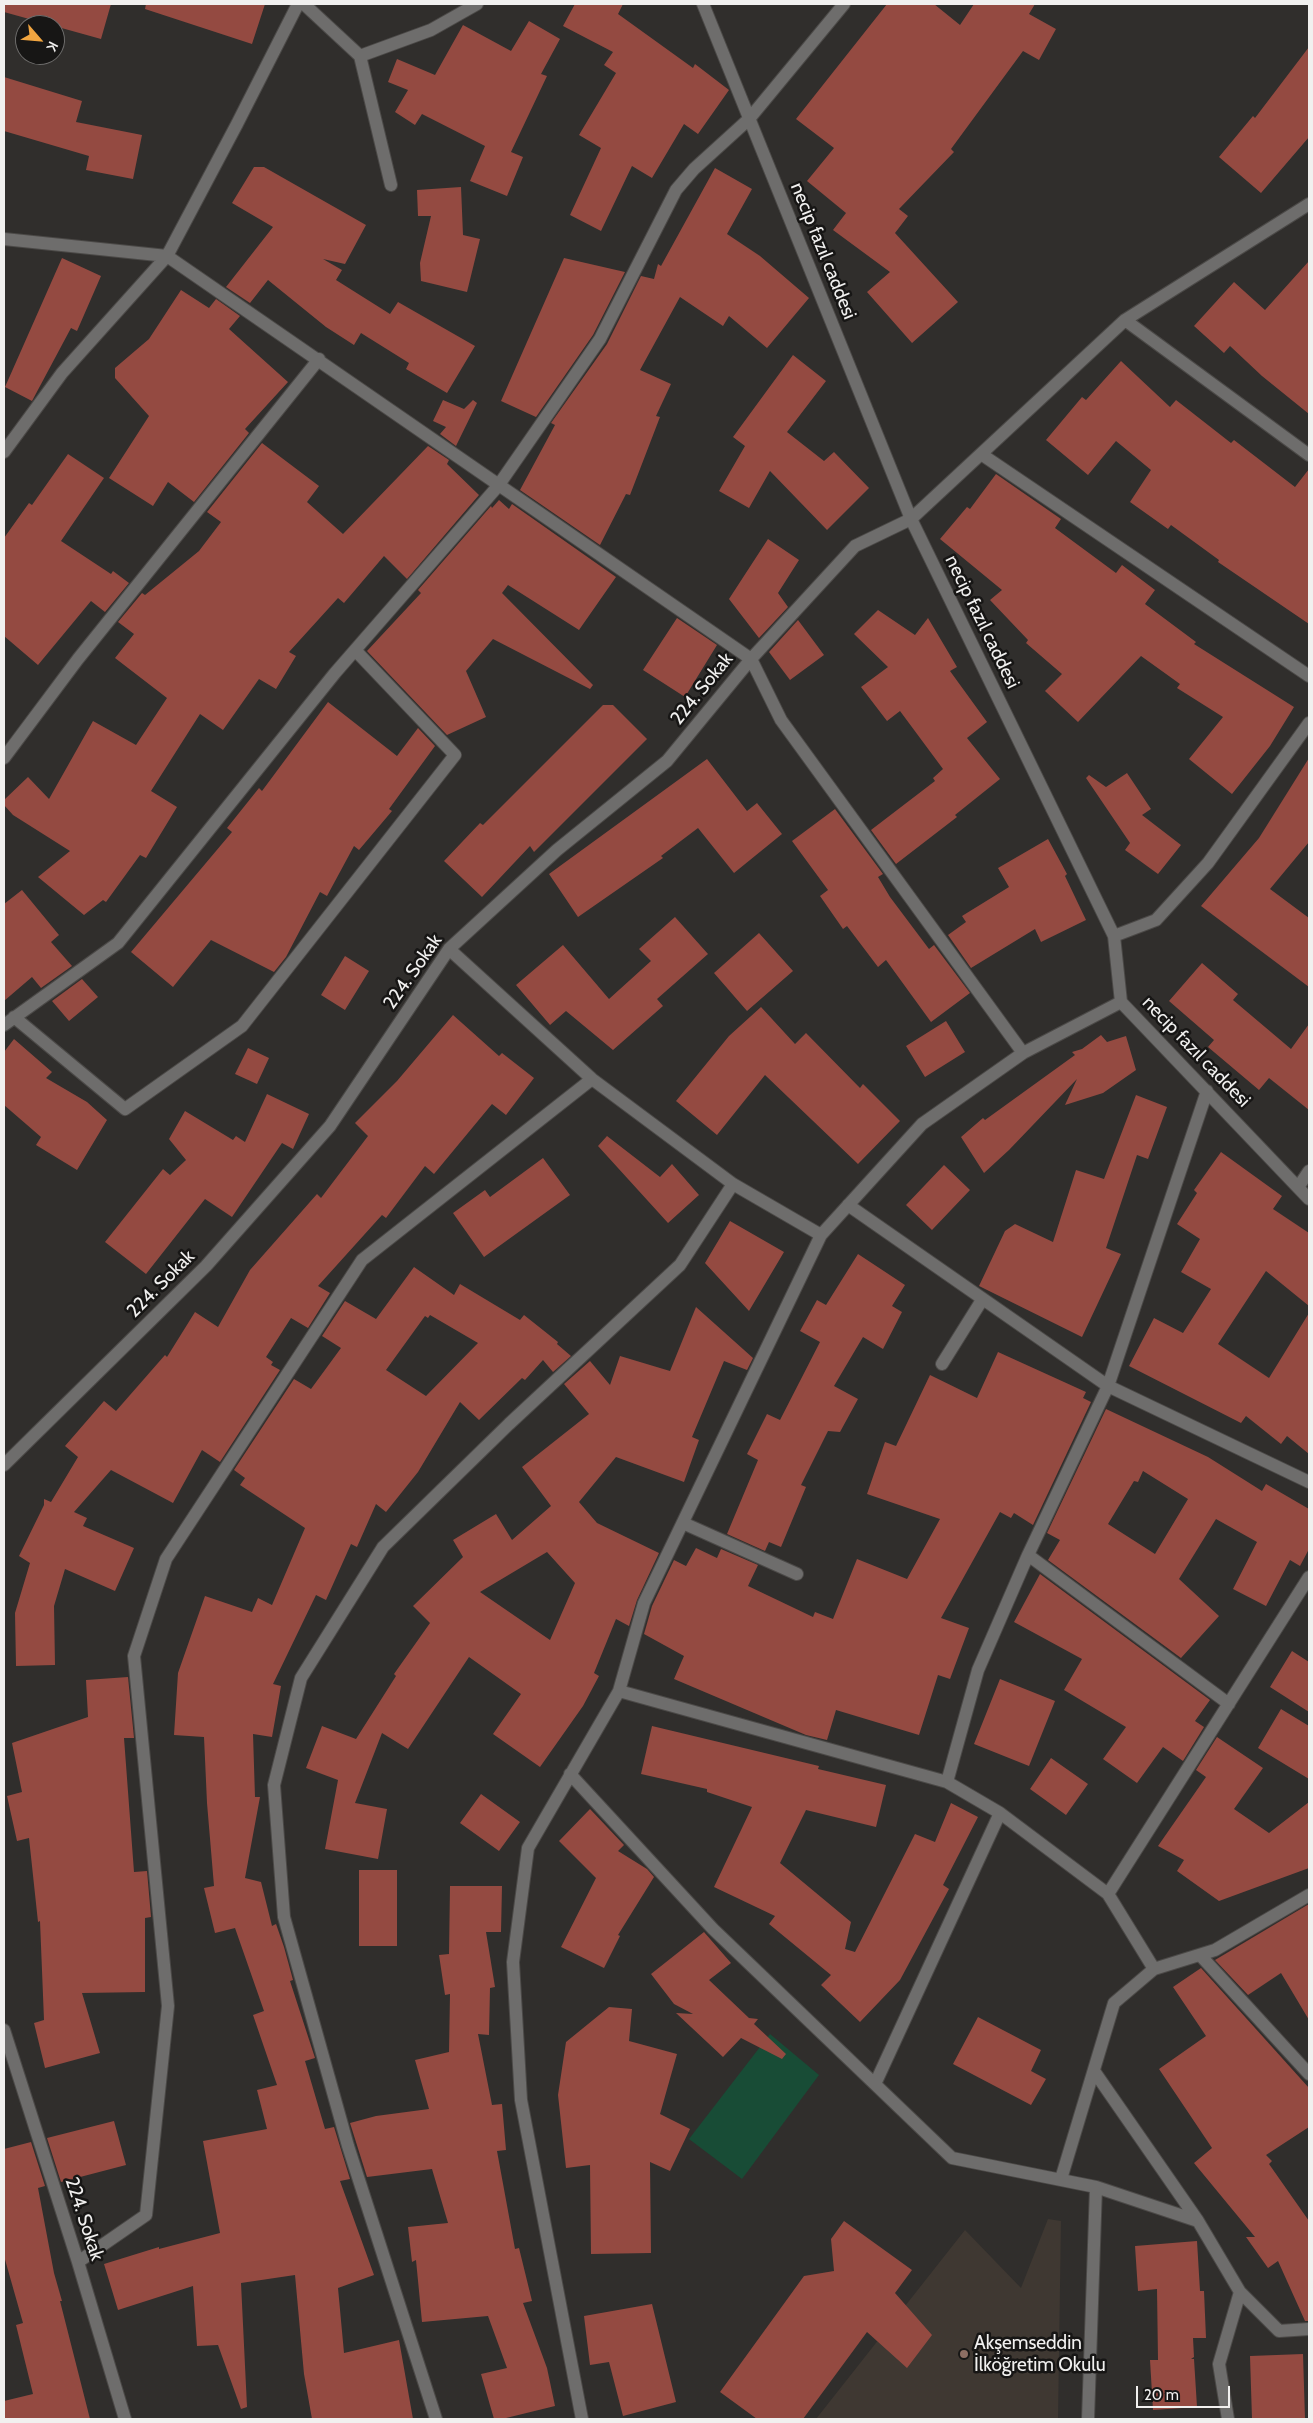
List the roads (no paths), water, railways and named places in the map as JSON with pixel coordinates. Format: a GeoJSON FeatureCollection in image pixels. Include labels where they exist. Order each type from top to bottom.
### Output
{"type":"FeatureCollection","features":[{"type":"Feature","properties":{"kind":"street"},"geometry":{"type":"LineString","coordinates":[[4,452],[62,373],[167,256],[298,4]]}},
{"type":"Feature","properties":{"kind":"street"},"geometry":{"type":"LineString","coordinates":[[304,4],[360,56],[391,184]]}},
{"type":"Feature","properties":{"kind":"street"},"geometry":{"type":"LineString","coordinates":[[360,56],[431,30],[477,4]]}},
{"type":"Feature","properties":{"kind":"street","name":"necip fazıl caddesi"},"geometry":{"type":"LineString","coordinates":[[703,4],[911,519],[1114,936],[1122,1002],[1299,1186],[1309,1199]]}},
{"type":"Feature","properties":{"kind":"street"},"geometry":{"type":"LineString","coordinates":[[4,1025],[118,943],[355,650],[498,486],[600,339],[676,190],[694,169],[749,119],[844,4]]}},
{"type":"Feature","properties":{"kind":"street"},"geometry":{"type":"LineString","coordinates":[[1304,207],[1309,219]]}},
{"type":"Feature","properties":{"kind":"street","name":"224. Sokak"},"geometry":{"type":"LineString","coordinates":[[4,1465],[206,1266],[330,1126],[449,948],[557,850],[667,761],[751,659],[855,546],[911,519],[1125,320],[1304,207]]}},
{"type":"Feature","properties":{"kind":"street"},"geometry":{"type":"LineString","coordinates":[[4,239],[167,256],[319,359],[498,486],[751,659],[781,720],[1023,1053]]}},
{"type":"Feature","properties":{"kind":"street"},"geometry":{"type":"LineString","coordinates":[[1125,320],[1309,455]]}},
{"type":"Feature","properties":{"kind":"street"},"geometry":{"type":"LineString","coordinates":[[4,758],[78,659],[319,359]]}},
{"type":"Feature","properties":{"kind":"street"},"geometry":{"type":"LineString","coordinates":[[980,454],[1309,676]]}},
{"type":"Feature","properties":{"kind":"street"},"geometry":{"type":"LineString","coordinates":[[14,1017],[125,1109],[242,1026],[455,755],[355,650]]}},
{"type":"Feature","properties":{"kind":"street"},"geometry":{"type":"LineString","coordinates":[[1114,936],[1156,920],[1208,863],[1309,723]]}},
{"type":"Feature","properties":{"kind":"street"},"geometry":{"type":"LineString","coordinates":[[449,948],[592,1079],[733,1184],[821,1235]]}},
{"type":"Feature","properties":{"kind":"street"},"geometry":{"type":"LineString","coordinates":[[582,2419],[521,2100],[513,1962],[528,1848],[619,1691],[644,1603],[821,1235],[922,1124],[1023,1053],[1122,1002]]}},
{"type":"Feature","properties":{"kind":"street"},"geometry":{"type":"LineString","coordinates":[[78,2262],[146,2215],[168,2006],[134,1656],[166,1558],[362,1260],[592,1079]]}},
{"type":"Feature","properties":{"kind":"street"},"geometry":{"type":"LineString","coordinates":[[947,1782],[978,1670],[1028,1555],[1108,1386],[1207,1091]]}},
{"type":"Feature","properties":{"kind":"street"},"geometry":{"type":"LineString","coordinates":[[1299,1186],[1309,1171]]}},
{"type":"Feature","properties":{"kind":"street"},"geometry":{"type":"LineString","coordinates":[[436,2419],[348,2146],[284,1917],[274,1785],[301,1678],[383,1547],[509,1424],[680,1265],[733,1184]]}},
{"type":"Feature","properties":{"kind":"street"},"geometry":{"type":"LineString","coordinates":[[848,1205],[1108,1386],[1309,1482]]}},
{"type":"Feature","properties":{"kind":"street"},"geometry":{"type":"LineString","coordinates":[[942,1364],[982,1300]]}},
{"type":"Feature","properties":{"kind":"street"},"geometry":{"type":"LineString","coordinates":[[683,1523],[797,1574]]}},
{"type":"Feature","properties":{"kind":"street"},"geometry":{"type":"LineString","coordinates":[[1028,1555],[1229,1704]]}},
{"type":"Feature","properties":{"kind":"street"},"geometry":{"type":"LineString","coordinates":[[1108,1894],[1309,1577]]}},
{"type":"Feature","properties":{"kind":"street"},"geometry":{"type":"LineString","coordinates":[[619,1691],[947,1782],[1000,1813],[1108,1894],[1154,1969]]}},
{"type":"Feature","properties":{"kind":"street"},"geometry":{"type":"LineString","coordinates":[[570,1774],[713,1929],[952,2158],[1096,2187],[1198,2222]]}},
{"type":"Feature","properties":{"kind":"street"},"geometry":{"type":"LineString","coordinates":[[875,2084],[1000,1813]]}},
{"type":"Feature","properties":{"kind":"street"},"geometry":{"type":"LineString","coordinates":[[1061,2179],[1114,2003],[1154,1969],[1215,1950],[1309,1895]]}},
{"type":"Feature","properties":{"kind":"street"},"geometry":{"type":"LineString","coordinates":[[1200,1955],[1309,2074]]}},
{"type":"Feature","properties":{"kind":"street","name":"224. Sokak"},"geometry":{"type":"LineString","coordinates":[[4,2030],[78,2262],[125,2419]]}},
{"type":"Feature","properties":{"kind":"street"},"geometry":{"type":"LineString","coordinates":[[1094,2071],[1198,2222],[1240,2292],[1279,2331],[1309,2329]]}},
{"type":"Feature","properties":{"kind":"street"},"geometry":{"type":"LineString","coordinates":[[1088,2419],[1096,2187]]}},
{"type":"Feature","properties":{"kind":"street"},"geometry":{"type":"LineString","coordinates":[[1228,2419],[1219,2364],[1240,2292]]}},
{"type":"Feature","properties":{"kind":"place","name":"Akşemseddin İlköğretim Okulu"},"geometry":{"type":"Point","coordinates":[964,2354]}}]}
